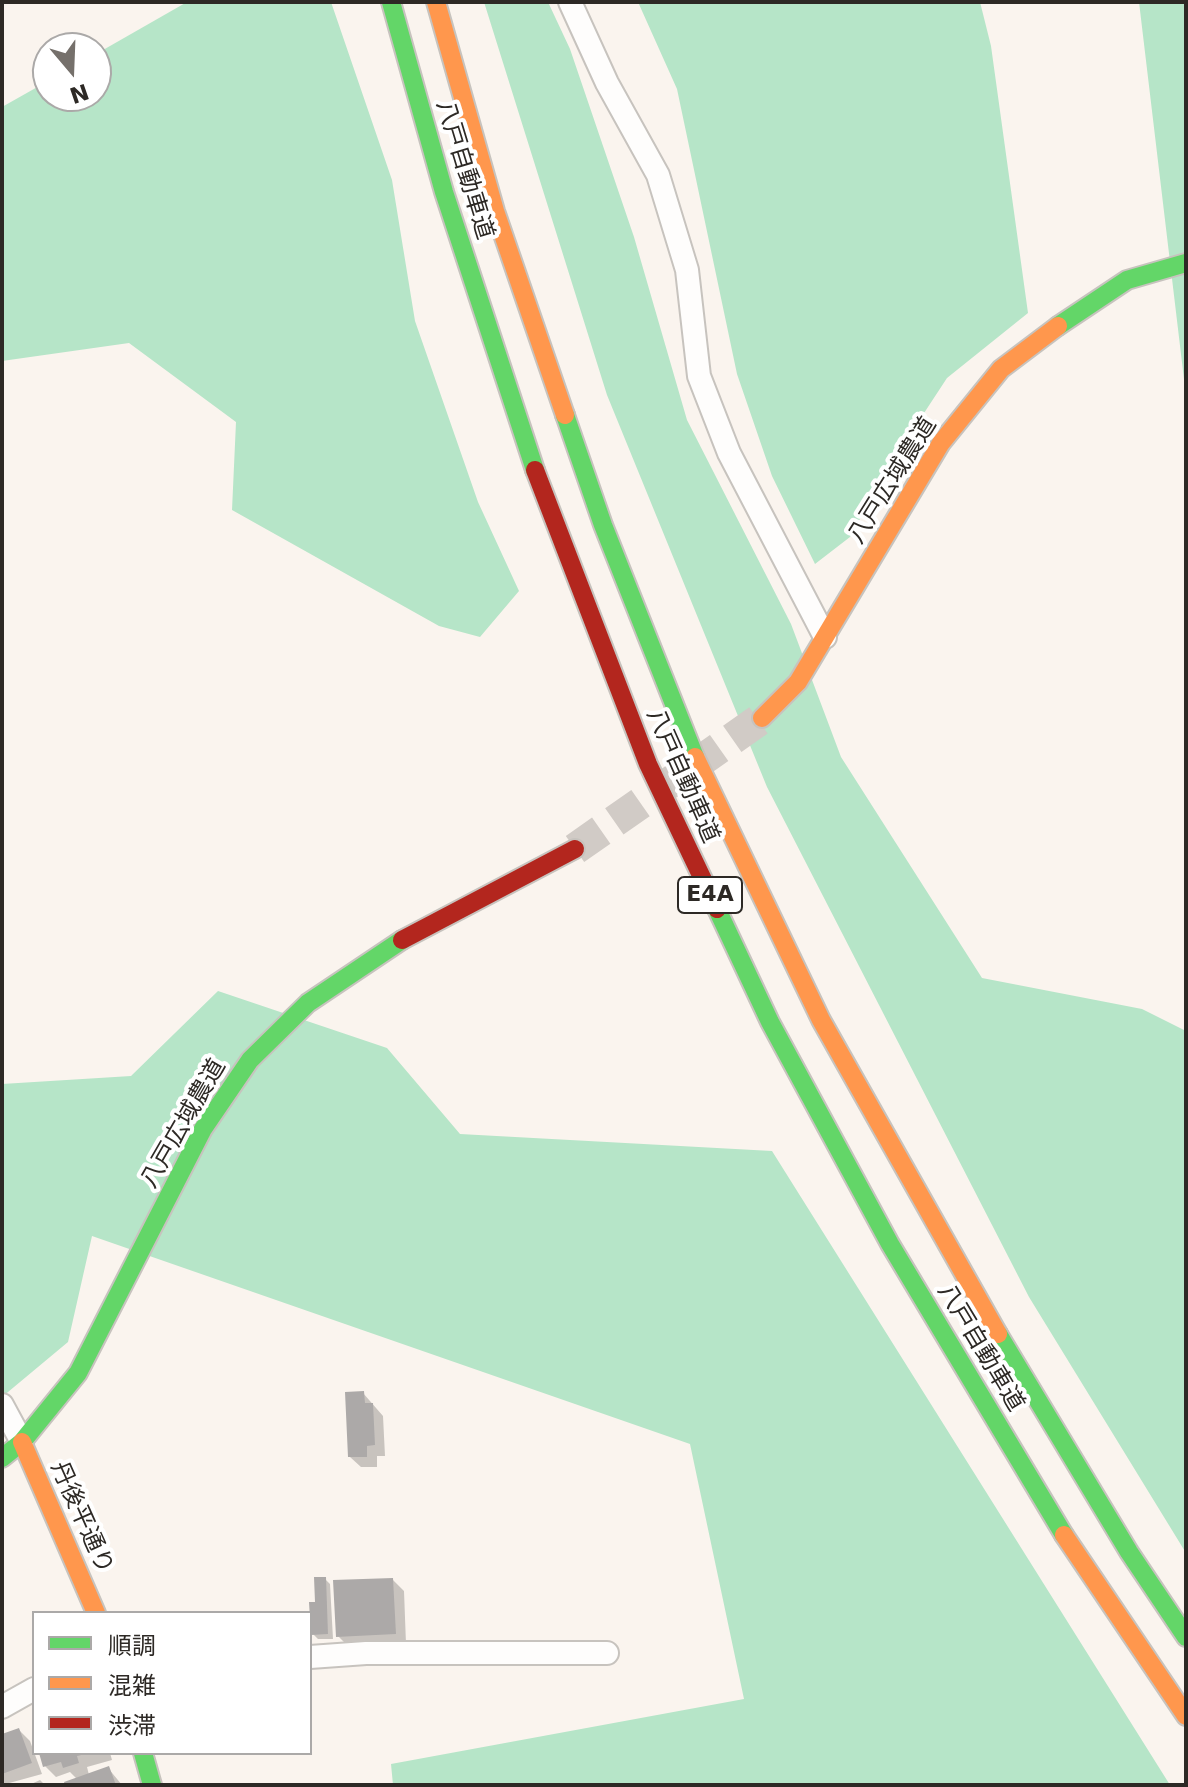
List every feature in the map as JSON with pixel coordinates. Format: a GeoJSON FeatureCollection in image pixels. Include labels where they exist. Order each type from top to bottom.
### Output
{"type":"FeatureCollection","features":[{"type":"Feature","properties":{"kind":"main road","name":"八戸自動車道"},"geometry":{"type":"LineString","coordinates":[[391,2],[444,192],[550,515],[648,764],[770,1022],[890,1244],[1071,1546],[1186,1716]]}},
{"type":"Feature","properties":{"kind":"main road","name":"八戸自動車道"},"geometry":{"type":"LineString","coordinates":[[436,2],[495,211],[603,525],[711,796],[821,1020],[952,1258],[1129,1552],[1186,1637]]}},
{"type":"Feature","properties":{"kind":"main road","name":"八戸広域農道"},"geometry":{"type":"LineString","coordinates":[[762,718],[798,682],[941,443],[1001,369],[1073,314],[1127,280],[1186,263]]}},
{"type":"Feature","properties":{"kind":"main road","name":"八戸広域農道"},"geometry":{"type":"LineString","coordinates":[[2,1458],[22,1442],[78,1373],[203,1129],[250,1060],[308,1003],[415,932],[575,849]]}},
{"type":"Feature","properties":{"kind":"main road","name":"丹後平通り"},"geometry":{"type":"LineString","coordinates":[[22,1442],[95,1611]]}},
{"type":"Feature","properties":{"kind":"main road"},"geometry":{"type":"LineString","coordinates":[[144,1755],[152,1785]]}},
{"type":"Feature","properties":{"kind":"street"},"geometry":{"type":"LineString","coordinates":[[570,2],[607,83],[658,175],[687,270],[699,376],[729,453],[825,637]]}},
{"type":"Feature","properties":{"kind":"street"},"geometry":{"type":"LineString","coordinates":[[2,1405],[22,1442]]}},
{"type":"Feature","properties":{"kind":"street"},"geometry":{"type":"LineString","coordinates":[[312,1657],[366,1653],[607,1653]]}},
{"type":"Feature","properties":{"kind":"street"},"geometry":{"type":"LineString","coordinates":[[2,1707],[32,1690]]}},
{"type":"Feature","properties":{"kind":"green space"},"geometry":{"type":"Polygon","coordinates":[[[187,2],[331,2],[392,180],[415,321],[478,502],[519,591],[480,637],[439,626],[232,510],[236,422],[129,343],[2,361],[2,107],[32,90],[32,112],[112,112],[112,45],[187,2]]]}},
{"type":"Feature","properties":{"kind":"green space"},"geometry":{"type":"Polygon","coordinates":[[[484,2],[548,2],[570,49],[634,237],[687,420],[791,624],[841,757],[982,978],[1142,1009],[1186,1031],[1186,1553],[1029,1297],[767,787],[607,395],[484,2]]]}},
{"type":"Feature","properties":{"kind":"green space"},"geometry":{"type":"Polygon","coordinates":[[[638,2],[980,2],[991,46],[1028,313],[947,378],[888,468],[850,537],[815,564],[772,476],[737,374],[677,89],[638,2]]]}},
{"type":"Feature","properties":{"kind":"green space"},"geometry":{"type":"Polygon","coordinates":[[[1139,2],[1186,2],[1186,396],[1139,2]]]}},
{"type":"Feature","properties":{"kind":"green space"},"geometry":{"type":"Polygon","coordinates":[[[218,991],[387,1048],[460,1134],[772,1151],[1170,1785],[393,1785],[391,1764],[744,1699],[690,1444],[92,1236],[68,1342],[2,1397],[2,1084],[131,1076],[218,991]]]}},
{"type":"Feature","properties":{"kind":"building"},"geometry":{"type":"Polygon","coordinates":[[[364,1391],[365,1403],[373,1403],[375,1445],[367,1446],[367,1457],[348,1457],[345,1392],[364,1391]]]}},
{"type":"Feature","properties":{"kind":"building"},"geometry":{"type":"Polygon","coordinates":[[[314,1577],[326,1577],[328,1634],[312,1635],[309,1602],[315,1602],[314,1577]]]}},
{"type":"Feature","properties":{"kind":"building"},"geometry":{"type":"Polygon","coordinates":[[[393,1578],[396,1634],[336,1637],[333,1580],[393,1578]]]}},
{"type":"Feature","properties":{"kind":"building"},"geometry":{"type":"Polygon","coordinates":[[[19,1728],[32,1763],[2,1774],[2,1734],[19,1728]]]}},
{"type":"Feature","properties":{"kind":"building"},"geometry":{"type":"Polygon","coordinates":[[[40,1755],[82,1755],[77,1756],[79,1763],[63,1768],[61,1762],[43,1767],[40,1755]]]}},
{"type":"Feature","properties":{"kind":"building"},"geometry":{"type":"Polygon","coordinates":[[[109,1766],[116,1785],[65,1785],[64,1782],[109,1766]]]}},
{"type":"Feature","properties":{"kind":"tunnel"},"geometry":{"type":"LineString","coordinates":[[575,849],[762,718]]}},
{"type":"Feature","properties":{"kind":"traffic: fast"},"geometry":{"type":"LineString","coordinates":[[391,2],[444,192],[535,470]]}},
{"type":"Feature","properties":{"kind":"traffic: fast"},"geometry":{"type":"LineString","coordinates":[[1058,326],[1127,280],[1186,263]]}},
{"type":"Feature","properties":{"kind":"traffic: fast"},"geometry":{"type":"LineString","coordinates":[[565,415],[603,525],[695,757]]}},
{"type":"Feature","properties":{"kind":"traffic: fast"},"geometry":{"type":"LineString","coordinates":[[717,909],[770,1022],[890,1244],[1064,1535]]}},
{"type":"Feature","properties":{"kind":"traffic: fast"},"geometry":{"type":"LineString","coordinates":[[2,1458],[22,1442],[78,1373],[203,1129],[250,1060],[308,1003],[402,940]]}},
{"type":"Feature","properties":{"kind":"traffic: fast"},"geometry":{"type":"LineString","coordinates":[[998,1334],[1129,1552],[1186,1637]]}},
{"type":"Feature","properties":{"kind":"traffic: fast"},"geometry":{"type":"LineString","coordinates":[[144,1755],[152,1785]]}},
{"type":"Feature","properties":{"kind":"traffic: slow"},"geometry":{"type":"LineString","coordinates":[[436,2],[495,211],[565,415]]}},
{"type":"Feature","properties":{"kind":"traffic: slow"},"geometry":{"type":"LineString","coordinates":[[762,718],[798,682],[941,443],[1001,369],[1058,326]]}},
{"type":"Feature","properties":{"kind":"traffic: slow"},"geometry":{"type":"LineString","coordinates":[[695,757],[821,1020],[998,1334]]}},
{"type":"Feature","properties":{"kind":"traffic: slow"},"geometry":{"type":"LineString","coordinates":[[22,1442],[95,1611]]}},
{"type":"Feature","properties":{"kind":"traffic: slow"},"geometry":{"type":"LineString","coordinates":[[1064,1535],[1186,1716]]}},
{"type":"Feature","properties":{"kind":"traffic: jam"},"geometry":{"type":"LineString","coordinates":[[535,470],[648,764],[717,909]]}},
{"type":"Feature","properties":{"kind":"traffic: jam"},"geometry":{"type":"LineString","coordinates":[[402,940],[575,849]]}}]}
